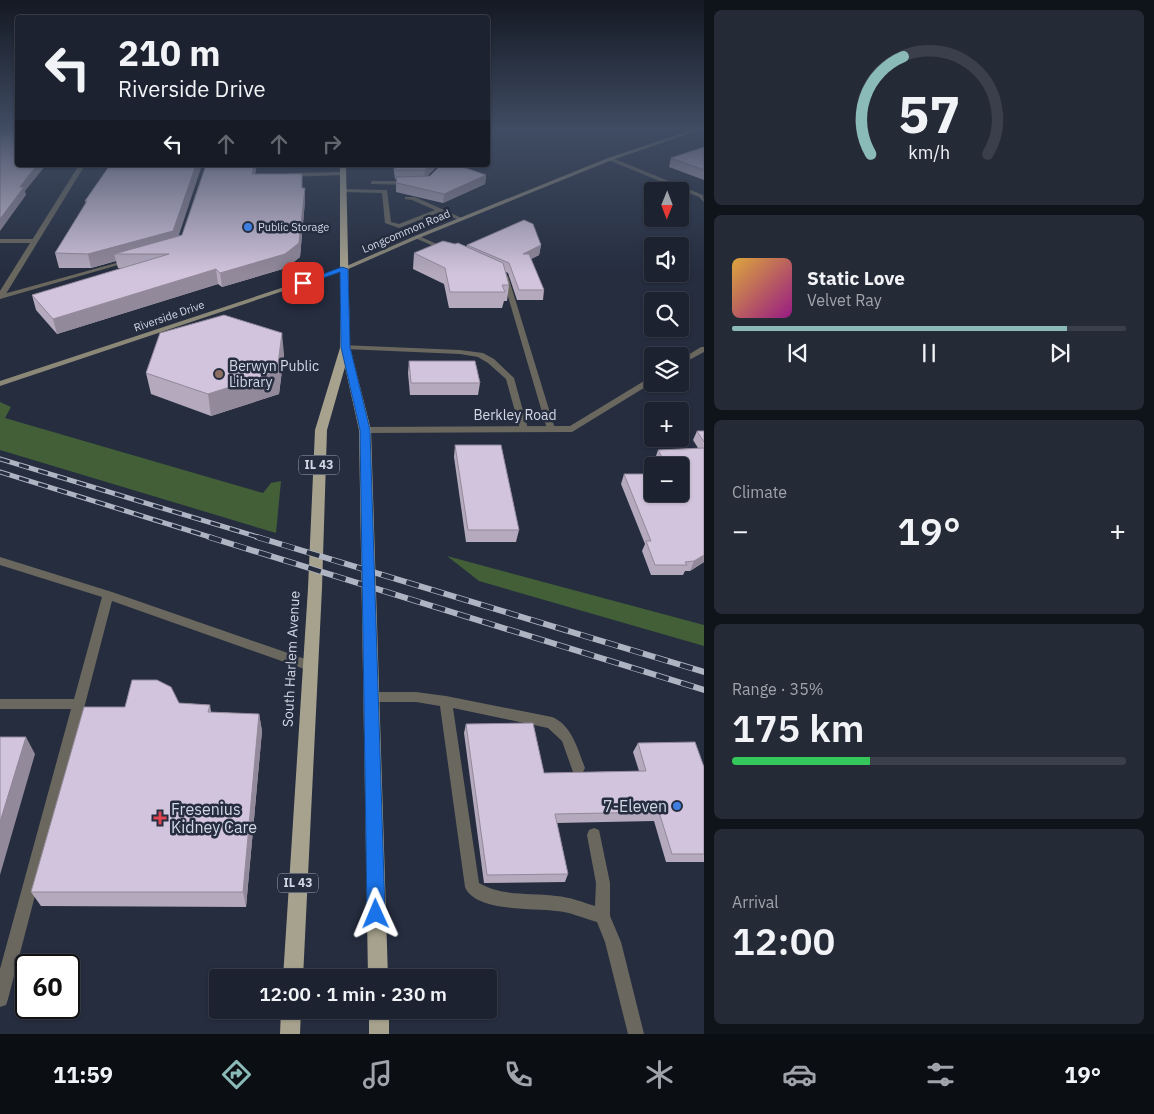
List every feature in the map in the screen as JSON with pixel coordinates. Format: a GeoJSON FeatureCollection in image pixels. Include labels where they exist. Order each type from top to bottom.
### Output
{"type":"FeatureCollection","features":[{"type":"Feature","properties":{"kind":"main road","name":"South Harlem Avenue"},"geometry":{"type":"LineString","coordinates":[[343,177],[345,347],[365,430],[378,969]]}},
{"type":"Feature","properties":{"kind":"main road","name":"South Harlem Avenue"},"geometry":{"type":"LineString","coordinates":[[293,969],[321,430],[345,347]]}},
{"type":"Feature","properties":{"kind":"main road"},"geometry":{"type":"LineString","coordinates":[[290,1034],[291,1019]]}},
{"type":"Feature","properties":{"kind":"main road"},"geometry":{"type":"LineString","coordinates":[[378,1019],[379,1034]]}},
{"type":"Feature","properties":{"kind":"street"},"geometry":{"type":"LineString","coordinates":[[0,297],[74,177]]}},
{"type":"Feature","properties":{"kind":"street","name":"Longcommon Road"},"geometry":{"type":"LineString","coordinates":[[344,269],[417,237],[566,177]]}},
{"type":"Feature","properties":{"kind":"street"},"geometry":{"type":"LineString","coordinates":[[654,177],[701,196],[704,200]]}},
{"type":"Feature","properties":{"kind":"street"},"geometry":{"type":"LineString","coordinates":[[343,187],[416,183]]}},
{"type":"Feature","properties":{"kind":"street"},"geometry":{"type":"LineString","coordinates":[[343,187],[385,191],[389,214],[388,223],[394,226],[440,210]]}},
{"type":"Feature","properties":{"kind":"street"},"geometry":{"type":"LineString","coordinates":[[407,198],[430,205],[461,219]]}},
{"type":"Feature","properties":{"kind":"street"},"geometry":{"type":"LineString","coordinates":[[408,205],[430,205]]}},
{"type":"Feature","properties":{"kind":"street"},"geometry":{"type":"LineString","coordinates":[[410,213],[432,213]]}},
{"type":"Feature","properties":{"kind":"street"},"geometry":{"type":"LineString","coordinates":[[417,237],[453,253]]}},
{"type":"Feature","properties":{"kind":"street"},"geometry":{"type":"LineString","coordinates":[[0,241],[34,241]]}},
{"type":"Feature","properties":{"kind":"street"},"geometry":{"type":"LineString","coordinates":[[0,297],[133,260]]}},
{"type":"Feature","properties":{"kind":"street","name":"Riverside Drive"},"geometry":{"type":"LineString","coordinates":[[1,382],[344,269]]}},
{"type":"Feature","properties":{"kind":"street"},"geometry":{"type":"LineString","coordinates":[[496,272],[505,276],[552,429]]}},
{"type":"Feature","properties":{"kind":"street"},"geometry":{"type":"LineString","coordinates":[[345,347],[460,352],[480,355],[491,361],[510,378],[524,429]]}},
{"type":"Feature","properties":{"kind":"street"},"geometry":{"type":"LineString","coordinates":[[689,358],[704,349]]}},
{"type":"Feature","properties":{"kind":"street","name":"Berkley Road"},"geometry":{"type":"LineString","coordinates":[[365,430],[572,429],[644,385]]}},
{"type":"Feature","properties":{"kind":"street"},"geometry":{"type":"LineString","coordinates":[[1,561],[108,595],[310,666]]}},
{"type":"Feature","properties":{"kind":"street"},"geometry":{"type":"LineString","coordinates":[[0,999],[108,595]]}},
{"type":"Feature","properties":{"kind":"street"},"geometry":{"type":"LineString","coordinates":[[372,698],[416,697],[446,701],[552,723],[567,738],[578,768]]}},
{"type":"Feature","properties":{"kind":"street"},"geometry":{"type":"LineString","coordinates":[[446,701],[472,887],[487,897],[508,901],[558,903],[602,916]]}},
{"type":"Feature","properties":{"kind":"street"},"geometry":{"type":"LineString","coordinates":[[0,704],[79,704]]}},
{"type":"Feature","properties":{"kind":"street"},"geometry":{"type":"LineString","coordinates":[[594,836],[604,883],[602,916],[613,942],[636,1034]]}},
{"type":"Feature","properties":{"kind":"green space"},"geometry":{"type":"Polygon","coordinates":[[[0,402],[11,407],[5,418],[263,493],[271,483],[281,481],[276,533],[0,450],[0,402]]]}},
{"type":"Feature","properties":{"kind":"green space"},"geometry":{"type":"Polygon","coordinates":[[[447,556],[704,625],[704,646],[479,581],[447,556]]]}},
{"type":"Feature","properties":{"kind":"building"},"geometry":{"type":"Polygon","coordinates":[[[0,177],[28,177],[20,187],[24,187],[0,219],[0,177]]]}},
{"type":"Feature","properties":{"kind":"building"},"geometry":{"type":"Polygon","coordinates":[[[101,177],[192,177],[173,231],[88,254],[55,253],[87,201],[85,201],[101,177]]]}},
{"type":"Feature","properties":{"kind":"building"},"geometry":{"type":"Polygon","coordinates":[[[202,177],[302,177],[302,188],[305,188],[299,243],[285,254],[220,273],[216,269],[53,319],[32,295],[169,254],[114,254],[182,235],[202,177]]]}},
{"type":"Feature","properties":{"kind":"building"},"geometry":{"type":"Polygon","coordinates":[[[396,177],[481,177],[444,194],[397,183],[396,177]]]}},
{"type":"Feature","properties":{"kind":"building"},"geometry":{"type":"Polygon","coordinates":[[[524,220],[533,224],[541,245],[523,254],[529,254],[544,290],[519,290],[509,263],[467,245],[524,220]]]}},
{"type":"Feature","properties":{"kind":"building"},"geometry":{"type":"Polygon","coordinates":[[[443,241],[458,243],[503,263],[509,285],[502,285],[505,292],[450,292],[445,268],[414,253],[443,241]]]}},
{"type":"Feature","properties":{"kind":"building","name":"Berwyn Public Library"},"geometry":{"type":"Polygon","coordinates":[[[224,315],[282,333],[277,372],[208,394],[146,373],[160,333],[224,315]]]}},
{"type":"Feature","properties":{"kind":"building"},"geometry":{"type":"Polygon","coordinates":[[[409,361],[475,361],[480,383],[411,383],[409,361]]]}},
{"type":"Feature","properties":{"kind":"building"},"geometry":{"type":"Polygon","coordinates":[[[697,431],[704,431],[704,442],[697,431]]]}},
{"type":"Feature","properties":{"kind":"building"},"geometry":{"type":"Polygon","coordinates":[[[455,445],[501,445],[519,530],[468,530],[455,445]]]}},
{"type":"Feature","properties":{"kind":"building"},"geometry":{"type":"Polygon","coordinates":[[[704,448],[704,555],[694,561],[685,562],[687,565],[655,565],[646,541],[651,541],[624,474],[644,474],[644,502],[689,502],[689,457],[662,457],[658,450],[704,448]]]}},
{"type":"Feature","properties":{"kind":"building","name":"Fresenius Kidney Care"},"geometry":{"type":"Polygon","coordinates":[[[132,680],[157,680],[171,687],[179,703],[210,705],[208,712],[259,714],[243,892],[31,892],[84,707],[125,707],[132,680]]]}},
{"type":"Feature","properties":{"kind":"building"},"geometry":{"type":"Polygon","coordinates":[[[533,723],[544,773],[646,771],[638,743],[695,742],[704,767],[704,854],[672,854],[659,812],[555,814],[568,874],[487,875],[466,724],[533,723]]]}},
{"type":"Feature","properties":{"kind":"building"},"geometry":{"type":"Polygon","coordinates":[[[0,737],[26,737],[0,822],[0,737]]]}},
{"type":"Feature","properties":{"kind":"railway"},"geometry":{"type":"LineString","coordinates":[[0,459],[261,538]]}},
{"type":"Feature","properties":{"kind":"railway"},"geometry":{"type":"LineString","coordinates":[[0,472],[213,538]]}},
{"type":"Feature","properties":{"kind":"railway"},"geometry":{"type":"LineString","coordinates":[[209,537],[704,690]]}},
{"type":"Feature","properties":{"kind":"railway"},"geometry":{"type":"LineString","coordinates":[[257,537],[704,672]]}},
{"type":"Feature","properties":{"kind":"place","name":"Public Storage"},"geometry":{"type":"Point","coordinates":[248,227]}},
{"type":"Feature","properties":{"kind":"place","name":"Berwyn Public Library"},"geometry":{"type":"Point","coordinates":[219,374]}},
{"type":"Feature","properties":{"kind":"place","name":"7-Eleven"},"geometry":{"type":"Point","coordinates":[677,806]}},
{"type":"Feature","properties":{"kind":"place","name":"Fresenius Kidney Care"},"geometry":{"type":"Point","coordinates":[160,818]}},
{"type":"Feature","properties":{"kind":"route"},"geometry":{"type":"LineString","coordinates":[[303,283],[344,269],[345,347],[365,430],[376,914]]}}]}
